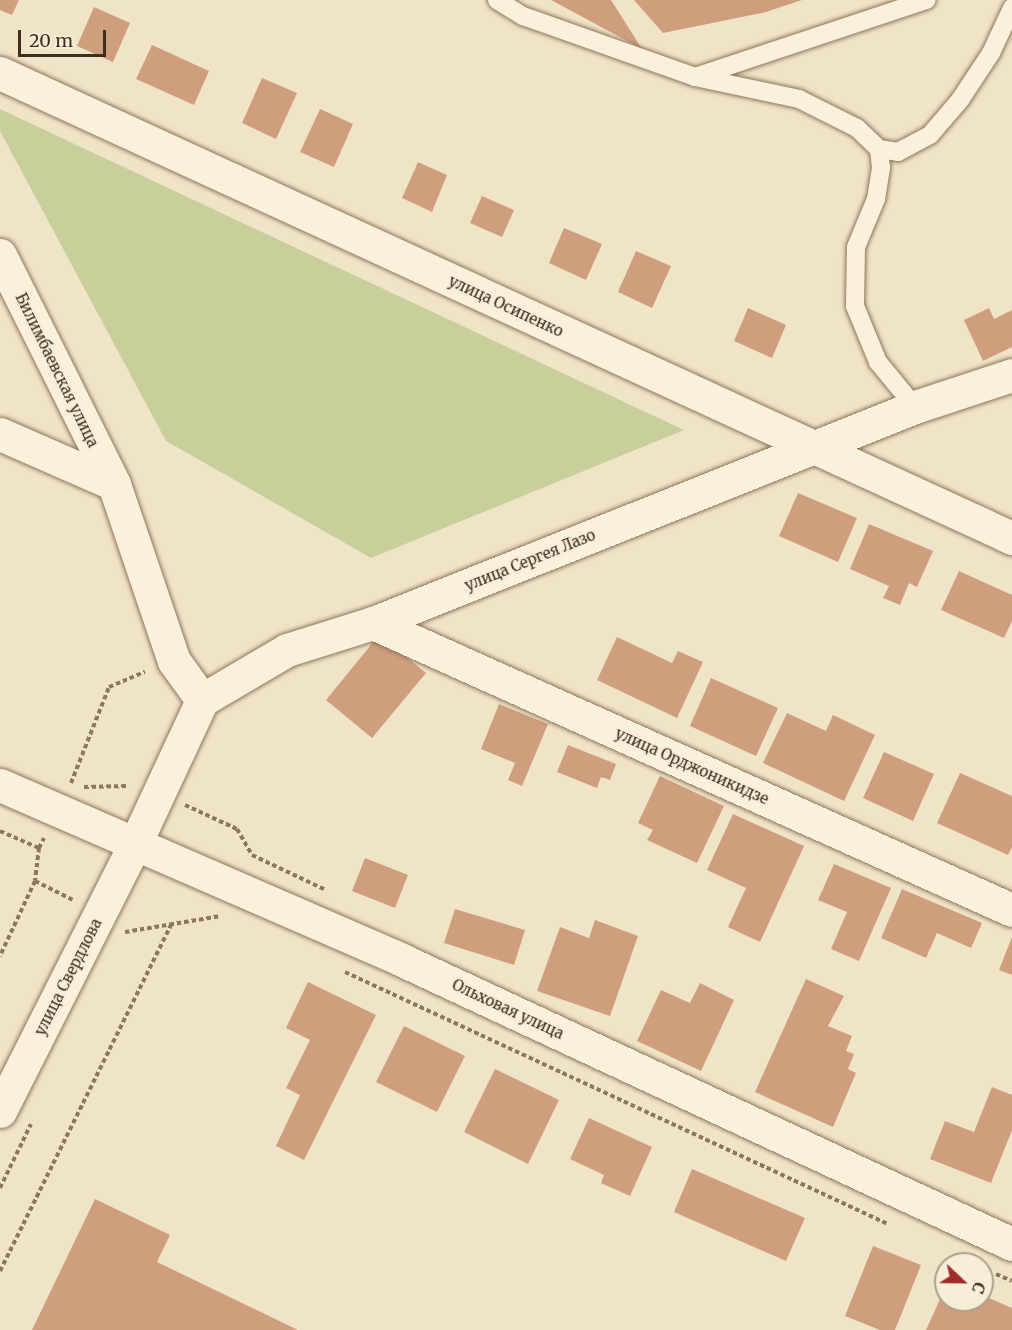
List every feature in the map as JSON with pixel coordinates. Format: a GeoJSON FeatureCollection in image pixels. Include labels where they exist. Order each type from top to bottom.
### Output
{"type":"FeatureCollection","features":[{"type":"Feature","properties":{"kind":"street","name":"улица Осипенко"},"geometry":{"type":"LineString","coordinates":[[0,73],[1012,538]]}},
{"type":"Feature","properties":{"kind":"street","name":"Билимбаевская улица"},"geometry":{"type":"LineString","coordinates":[[0,255],[114,484],[174,661],[202,700]]}},
{"type":"Feature","properties":{"kind":"street","name":"улица Сергея Лазо"},"geometry":{"type":"LineString","coordinates":[[202,700],[287,650],[373,622],[915,407],[1012,375]]}},
{"type":"Feature","properties":{"kind":"street"},"geometry":{"type":"LineString","coordinates":[[0,434],[114,484]]}},
{"type":"Feature","properties":{"kind":"street","name":"улица Орджоникидзе"},"geometry":{"type":"LineString","coordinates":[[373,622],[1012,910]]}},
{"type":"Feature","properties":{"kind":"street"},"geometry":{"type":"LineString","coordinates":[[135,844],[202,700]]}},
{"type":"Feature","properties":{"kind":"street","name":"Ольховая улица"},"geometry":{"type":"LineString","coordinates":[[0,785],[402,960],[1012,1244]]}},
{"type":"Feature","properties":{"kind":"street","name":"улица Свердлова"},"geometry":{"type":"LineString","coordinates":[[0,1111],[135,844]]}},
{"type":"Feature","properties":{"kind":"lane"},"geometry":{"type":"LineString","coordinates":[[497,0],[523,15],[695,77],[799,99],[857,128],[879,149],[898,152],[930,135],[960,100],[991,53],[1012,8]]}},
{"type":"Feature","properties":{"kind":"lane"},"geometry":{"type":"LineString","coordinates":[[695,77],[927,0]]}},
{"type":"Feature","properties":{"kind":"lane"},"geometry":{"type":"LineString","coordinates":[[879,149],[881,168],[876,199],[856,247],[855,306],[878,362],[915,407]]}},
{"type":"Feature","properties":{"kind":"path"},"geometry":{"type":"LineString","coordinates":[[0,956],[35,880],[39,849],[55,810],[69,789],[109,687],[174,661]]}},
{"type":"Feature","properties":{"kind":"path"},"geometry":{"type":"LineString","coordinates":[[0,831],[39,849]]}},
{"type":"Feature","properties":{"kind":"path"},"geometry":{"type":"LineString","coordinates":[[119,943],[124,932],[222,916],[233,921]]}},
{"type":"Feature","properties":{"kind":"path"},"geometry":{"type":"LineString","coordinates":[[0,1271],[171,924]]}},
{"type":"Feature","properties":{"kind":"path"},"geometry":{"type":"LineString","coordinates":[[341,970],[899,1229]]}},
{"type":"Feature","properties":{"kind":"path"},"geometry":{"type":"LineString","coordinates":[[0,1188],[36,1114]]}},
{"type":"Feature","properties":{"kind":"green space"},"geometry":{"type":"Polygon","coordinates":[[[0,109],[684,430],[371,558],[166,441],[0,131],[0,109]]]}},
{"type":"Feature","properties":{"kind":"building"},"geometry":{"type":"Polygon","coordinates":[[[0,0],[19,0],[12,15],[0,10],[0,0]]]}},
{"type":"Feature","properties":{"kind":"building"},"geometry":{"type":"Polygon","coordinates":[[[551,0],[611,0],[642,49],[551,0]]]}},
{"type":"Feature","properties":{"kind":"building"},"geometry":{"type":"Polygon","coordinates":[[[634,0],[802,0],[766,12],[663,33],[634,0]]]}},
{"type":"Feature","properties":{"kind":"building"},"geometry":{"type":"Polygon","coordinates":[[[94,7],[130,23],[113,62],[77,46],[94,7]]]}},
{"type":"Feature","properties":{"kind":"building"},"geometry":{"type":"Polygon","coordinates":[[[152,45],[209,71],[194,105],[136,79],[152,45]]]}},
{"type":"Feature","properties":{"kind":"building"},"geometry":{"type":"Polygon","coordinates":[[[262,78],[297,93],[276,139],[242,123],[262,78]]]}},
{"type":"Feature","properties":{"kind":"building"},"geometry":{"type":"Polygon","coordinates":[[[320,109],[353,124],[334,167],[300,152],[320,109]]]}},
{"type":"Feature","properties":{"kind":"building"},"geometry":{"type":"Polygon","coordinates":[[[418,162],[447,175],[432,212],[402,198],[418,162]]]}},
{"type":"Feature","properties":{"kind":"building"},"geometry":{"type":"Polygon","coordinates":[[[482,196],[514,210],[502,237],[470,223],[482,196]]]}},
{"type":"Feature","properties":{"kind":"building"},"geometry":{"type":"Polygon","coordinates":[[[564,228],[602,244],[586,280],[549,263],[564,228]]]}},
{"type":"Feature","properties":{"kind":"building"},"geometry":{"type":"Polygon","coordinates":[[[636,251],[671,266],[652,308],[618,292],[636,251]]]}},
{"type":"Feature","properties":{"kind":"building"},"geometry":{"type":"Polygon","coordinates":[[[748,308],[786,325],[772,358],[734,341],[748,308]]]}},
{"type":"Feature","properties":{"kind":"building"},"geometry":{"type":"Polygon","coordinates":[[[989,308],[994,319],[1012,310],[1012,347],[983,361],[964,320],[989,308]]]}},
{"type":"Feature","properties":{"kind":"building"},"geometry":{"type":"Polygon","coordinates":[[[798,493],[857,518],[838,562],[779,536],[798,493]]]}},
{"type":"Feature","properties":{"kind":"building"},"geometry":{"type":"Polygon","coordinates":[[[869,524],[933,551],[917,587],[909,583],[900,605],[883,598],[889,586],[850,569],[869,524]]]}},
{"type":"Feature","properties":{"kind":"building"},"geometry":{"type":"Polygon","coordinates":[[[959,571],[1012,595],[1012,621],[1004,638],[941,610],[959,571]]]}},
{"type":"Feature","properties":{"kind":"building"},"geometry":{"type":"Polygon","coordinates":[[[379,635],[426,673],[372,738],[326,700],[379,635]]]}},
{"type":"Feature","properties":{"kind":"building"},"geometry":{"type":"Polygon","coordinates":[[[617,637],[672,663],[678,651],[703,662],[677,718],[597,680],[617,637]]]}},
{"type":"Feature","properties":{"kind":"building"},"geometry":{"type":"Polygon","coordinates":[[[711,678],[778,708],[756,756],[690,726],[711,678]]]}},
{"type":"Feature","properties":{"kind":"building"},"geometry":{"type":"Polygon","coordinates":[[[499,704],[548,724],[522,786],[508,780],[515,763],[481,749],[499,704]]]}},
{"type":"Feature","properties":{"kind":"building"},"geometry":{"type":"Polygon","coordinates":[[[787,713],[826,731],[833,715],[875,735],[844,801],[763,763],[787,713]]]}},
{"type":"Feature","properties":{"kind":"building"},"geometry":{"type":"Polygon","coordinates":[[[568,745],[616,764],[610,780],[601,777],[597,788],[557,772],[568,745]]]}},
{"type":"Feature","properties":{"kind":"building"},"geometry":{"type":"Polygon","coordinates":[[[884,752],[934,774],[913,821],[863,798],[884,752]]]}},
{"type":"Feature","properties":{"kind":"building"},"geometry":{"type":"Polygon","coordinates":[[[960,773],[1012,796],[1012,847],[1008,855],[937,823],[960,773]]]}},
{"type":"Feature","properties":{"kind":"building"},"geometry":{"type":"Polygon","coordinates":[[[660,776],[724,806],[697,863],[647,840],[653,830],[638,823],[660,776]]]}},
{"type":"Feature","properties":{"kind":"building"},"geometry":{"type":"Polygon","coordinates":[[[733,814],[804,846],[760,942],[728,927],[746,888],[707,870],[733,814]]]}},
{"type":"Feature","properties":{"kind":"building"},"geometry":{"type":"Polygon","coordinates":[[[365,858],[408,875],[395,908],[352,891],[365,858]]]}},
{"type":"Feature","properties":{"kind":"building"},"geometry":{"type":"Polygon","coordinates":[[[834,864],[891,888],[859,961],[831,949],[847,912],[818,900],[834,864]]]}},
{"type":"Feature","properties":{"kind":"building"},"geometry":{"type":"Polygon","coordinates":[[[902,889],[982,923],[971,948],[937,933],[926,958],[881,938],[902,889]]]}},
{"type":"Feature","properties":{"kind":"building"},"geometry":{"type":"Polygon","coordinates":[[[455,909],[525,930],[514,965],[444,943],[455,909]]]}},
{"type":"Feature","properties":{"kind":"building"},"geometry":{"type":"Polygon","coordinates":[[[595,920],[638,936],[610,1016],[537,991],[560,927],[589,938],[595,920]]]}},
{"type":"Feature","properties":{"kind":"building"},"geometry":{"type":"Polygon","coordinates":[[[1012,937],[1012,975],[999,970],[1012,937]]]}},
{"type":"Feature","properties":{"kind":"building"},"geometry":{"type":"Polygon","coordinates":[[[806,979],[844,996],[828,1026],[852,1036],[846,1051],[854,1054],[848,1069],[856,1073],[833,1127],[755,1092],[806,979]]]}},
{"type":"Feature","properties":{"kind":"building"},"geometry":{"type":"Polygon","coordinates":[[[308,982],[376,1015],[304,1160],[276,1146],[300,1095],[286,1088],[310,1040],[286,1028],[308,982]]]}},
{"type":"Feature","properties":{"kind":"building"},"geometry":{"type":"Polygon","coordinates":[[[700,983],[734,1000],[701,1071],[637,1041],[661,990],[690,1003],[700,983]]]}},
{"type":"Feature","properties":{"kind":"building"},"geometry":{"type":"Polygon","coordinates":[[[404,1026],[465,1056],[437,1112],[376,1082],[404,1026]]]}},
{"type":"Feature","properties":{"kind":"building"},"geometry":{"type":"Polygon","coordinates":[[[495,1069],[559,1100],[528,1164],[464,1132],[495,1069]]]}},
{"type":"Feature","properties":{"kind":"building"},"geometry":{"type":"Polygon","coordinates":[[[992,1087],[1012,1095],[1012,1130],[991,1183],[930,1159],[945,1121],[974,1132],[992,1087]]]}},
{"type":"Feature","properties":{"kind":"building"},"geometry":{"type":"Polygon","coordinates":[[[589,1118],[652,1147],[630,1196],[601,1183],[604,1175],[570,1159],[589,1118]]]}},
{"type":"Feature","properties":{"kind":"building"},"geometry":{"type":"Polygon","coordinates":[[[692,1169],[805,1218],[786,1261],[674,1212],[692,1169]]]}},
{"type":"Feature","properties":{"kind":"building"},"geometry":{"type":"Polygon","coordinates":[[[95,1199],[170,1235],[157,1262],[298,1330],[32,1330],[95,1199]]]}},
{"type":"Feature","properties":{"kind":"building"},"geometry":{"type":"Polygon","coordinates":[[[873,1246],[921,1265],[895,1330],[880,1330],[845,1316],[873,1246]]]}},
{"type":"Feature","properties":{"kind":"building"},"geometry":{"type":"Polygon","coordinates":[[[994,1300],[1012,1308],[1012,1330],[926,1330],[934,1312],[994,1312],[994,1300]]]}}]}
